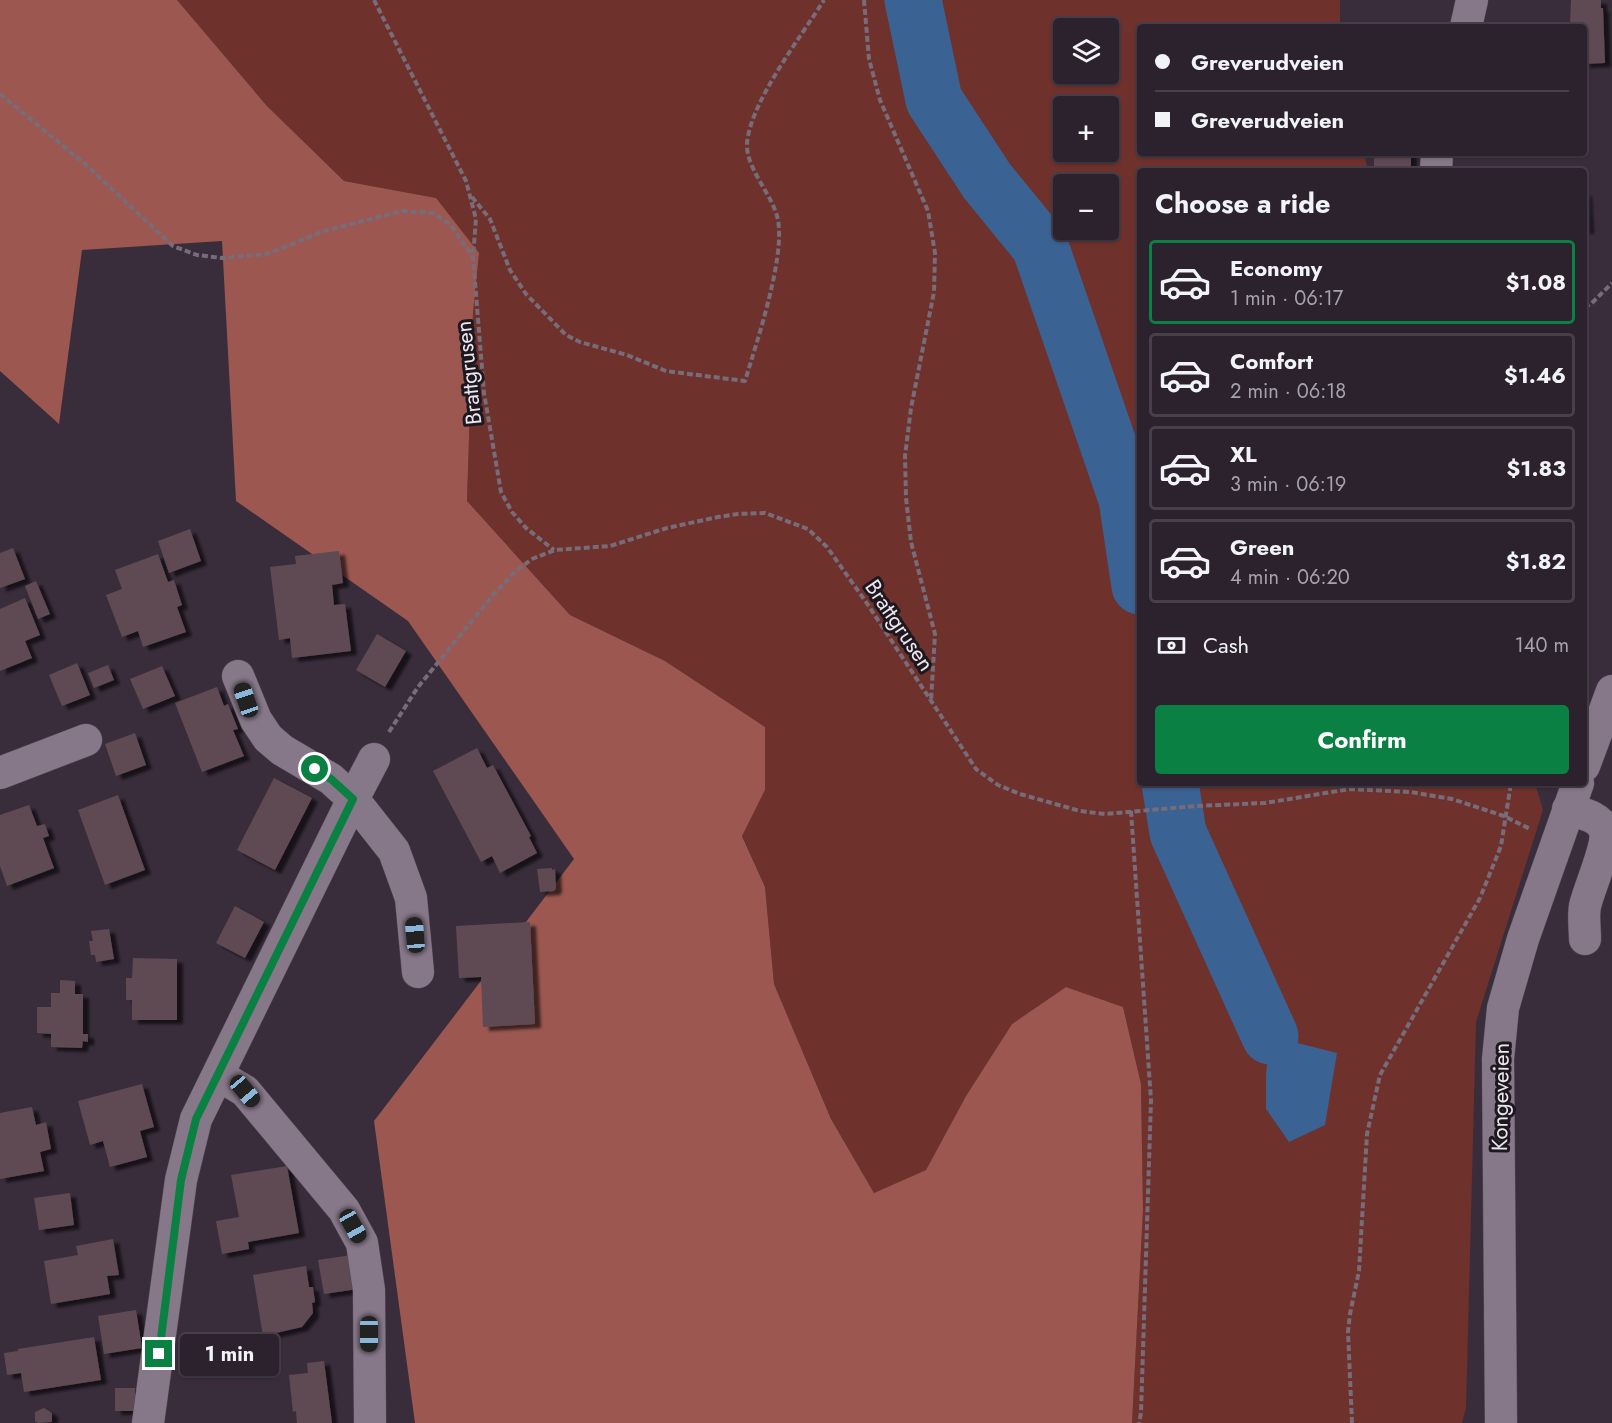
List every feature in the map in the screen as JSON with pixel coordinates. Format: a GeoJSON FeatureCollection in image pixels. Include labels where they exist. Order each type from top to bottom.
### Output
{"type":"FeatureCollection","features":[{"type":"Feature","properties":{"kind":"street"},"geometry":{"type":"LineString","coordinates":[[1467,24],[1472,0]]}},
{"type":"Feature","properties":{"kind":"street"},"geometry":{"type":"LineString","coordinates":[[238,676],[256,720],[268,738],[282,750],[331,779],[353,799],[394,851],[411,898],[418,972]]}},
{"type":"Feature","properties":{"kind":"street"},"geometry":{"type":"LineString","coordinates":[[1587,758],[1612,691]]}},
{"type":"Feature","properties":{"kind":"street"},"geometry":{"type":"LineString","coordinates":[[0,773],[86,740]]}},
{"type":"Feature","properties":{"kind":"street"},"geometry":{"type":"LineString","coordinates":[[148,1423],[181,1180],[196,1119],[374,759]]}},
{"type":"Feature","properties":{"kind":"street"},"geometry":{"type":"LineString","coordinates":[[1573,796],[1605,829],[1606,846],[1596,869],[1585,908],[1585,939]]}},
{"type":"Feature","properties":{"kind":"street","name":"Kongeveien"},"geometry":{"type":"LineString","coordinates":[[1502,1423],[1498,1059],[1503,1008],[1523,939],[1573,796]]}},
{"type":"Feature","properties":{"kind":"street"},"geometry":{"type":"LineString","coordinates":[[219,1075],[245,1091],[344,1210],[362,1243],[369,1290],[370,1423]]}},
{"type":"Feature","properties":{"kind":"path"},"geometry":{"type":"LineString","coordinates":[[374,0],[458,163],[472,197],[490,219],[510,270],[526,294],[566,335],[580,342],[627,355],[666,371],[745,381],[773,275],[778,233],[778,220],[774,208],[749,157],[747,147],[749,136],[759,104],[824,0]]}},
{"type":"Feature","properties":{"kind":"path"},"geometry":{"type":"LineString","coordinates":[[864,0],[869,59],[880,100],[928,211],[935,253],[934,292],[911,408],[905,456],[906,498],[911,542],[935,634],[931,702]]}},
{"type":"Feature","properties":{"kind":"path"},"geometry":{"type":"LineString","coordinates":[[0,94],[84,163],[173,246],[197,255],[222,258],[267,254],[324,231],[402,211],[433,213],[450,224],[473,257]]}},
{"type":"Feature","properties":{"kind":"path","name":"Brattgrusen"},"geometry":{"type":"LineString","coordinates":[[472,197],[476,219],[473,257],[484,393],[501,492],[512,512],[526,528],[555,550],[610,546],[667,528],[738,514],[765,513],[808,529],[827,548],[866,602],[976,769],[998,785],[1020,794],[1080,811],[1105,814],[1265,803],[1350,789],[1411,792],[1452,799],[1504,816]]}},
{"type":"Feature","properties":{"kind":"path"},"geometry":{"type":"LineString","coordinates":[[1587,306],[1612,283]]}},
{"type":"Feature","properties":{"kind":"path"},"geometry":{"type":"LineString","coordinates":[[374,759],[418,687],[493,595],[516,571],[532,559],[555,550]]}},
{"type":"Feature","properties":{"kind":"path"},"geometry":{"type":"LineString","coordinates":[[1352,1423],[1349,1323],[1359,1271],[1367,1134],[1380,1075],[1480,898],[1502,846],[1504,816],[1510,786]]}},
{"type":"Feature","properties":{"kind":"path"},"geometry":{"type":"LineString","coordinates":[[1131,811],[1151,1100],[1139,1423]]}},
{"type":"Feature","properties":{"kind":"shaded area"},"geometry":{"type":"Polygon","coordinates":[[[0,0],[177,0],[267,106],[344,181],[436,198],[479,253],[473,312],[467,501],[570,615],[665,661],[765,727],[765,790],[742,836],[765,887],[774,984],[831,1119],[874,1193],[926,1170],[966,1096],[1012,1024],[1066,987],[1123,1007],[1141,1084],[1143,1210],[1132,1423],[415,1423],[374,1121],[574,859],[408,621],[236,501],[222,241],[82,250],[59,424],[0,371],[0,0]]]}},
{"type":"Feature","properties":{"kind":"shaded area"},"geometry":{"type":"Polygon","coordinates":[[[177,0],[1340,0],[1340,24],[1137,24],[1137,156],[1365,156],[1367,168],[1137,168],[1137,786],[1536,786],[1543,810],[1476,1022],[1466,1408],[1462,1423],[1132,1423],[1143,1210],[1141,1084],[1123,1007],[1066,987],[1012,1024],[966,1096],[926,1170],[874,1193],[831,1119],[774,984],[765,887],[742,835],[765,790],[765,727],[665,661],[570,615],[467,501],[473,312],[436,198],[344,181],[267,106],[177,0]]]}},
{"type":"Feature","properties":{"kind":"water"},"geometry":{"type":"Polygon","coordinates":[[[1270,1036],[1337,1053],[1325,1125],[1289,1142],[1266,1109],[1266,1075],[1270,1036]]]}},
{"type":"Feature","properties":{"kind":"building"},"geometry":{"type":"Polygon","coordinates":[[[1571,0],[1601,0],[1605,63],[1587,64],[1587,24],[1570,24],[1571,0]]]}},
{"type":"Feature","properties":{"kind":"building"},"geometry":{"type":"Polygon","coordinates":[[[1374,156],[1411,156],[1411,168],[1374,168],[1374,156]]]}},
{"type":"Feature","properties":{"kind":"building"},"geometry":{"type":"Polygon","coordinates":[[[190,529],[201,561],[169,573],[158,541],[190,529]]]}},
{"type":"Feature","properties":{"kind":"building"},"geometry":{"type":"Polygon","coordinates":[[[13,548],[25,579],[0,588],[0,553],[13,548]]]}},
{"type":"Feature","properties":{"kind":"building"},"geometry":{"type":"Polygon","coordinates":[[[339,551],[343,583],[332,585],[334,605],[345,604],[351,651],[292,658],[290,638],[279,640],[270,567],[296,564],[295,556],[339,551]]]}},
{"type":"Feature","properties":{"kind":"building"},"geometry":{"type":"Polygon","coordinates":[[[158,554],[168,582],[174,580],[182,605],[177,607],[186,632],[143,647],[138,631],[122,637],[106,595],[122,589],[115,570],[158,554]]]}},
{"type":"Feature","properties":{"kind":"building"},"geometry":{"type":"Polygon","coordinates":[[[36,581],[50,614],[38,619],[25,586],[36,581]]]}},
{"type":"Feature","properties":{"kind":"building"},"geometry":{"type":"Polygon","coordinates":[[[25,598],[40,635],[25,641],[32,658],[0,671],[0,609],[25,598]]]}},
{"type":"Feature","properties":{"kind":"building"},"geometry":{"type":"Polygon","coordinates":[[[377,634],[406,651],[385,687],[356,670],[377,634]]]}},
{"type":"Feature","properties":{"kind":"building"},"geometry":{"type":"Polygon","coordinates":[[[77,663],[90,695],[62,706],[49,675],[77,663]]]}},
{"type":"Feature","properties":{"kind":"building"},"geometry":{"type":"Polygon","coordinates":[[[108,665],[114,680],[94,688],[88,673],[108,665]]]}},
{"type":"Feature","properties":{"kind":"building"},"geometry":{"type":"Polygon","coordinates":[[[162,666],[175,696],[143,709],[130,679],[162,666]]]}},
{"type":"Feature","properties":{"kind":"building"},"geometry":{"type":"Polygon","coordinates":[[[217,687],[224,706],[228,704],[238,729],[233,730],[244,756],[202,772],[175,703],[217,687]]]}},
{"type":"Feature","properties":{"kind":"building"},"geometry":{"type":"Polygon","coordinates":[[[135,733],[146,765],[116,776],[105,744],[135,733]]]}},
{"type":"Feature","properties":{"kind":"building"},"geometry":{"type":"Polygon","coordinates":[[[477,748],[487,768],[493,765],[531,836],[529,837],[537,853],[500,873],[492,856],[481,862],[433,771],[477,748]]]}},
{"type":"Feature","properties":{"kind":"building"},"geometry":{"type":"Polygon","coordinates":[[[274,778],[312,798],[275,870],[237,850],[274,778]]]}},
{"type":"Feature","properties":{"kind":"building"},"geometry":{"type":"Polygon","coordinates":[[[118,795],[145,870],[105,885],[78,810],[118,795]]]}},
{"type":"Feature","properties":{"kind":"building"},"geometry":{"type":"Polygon","coordinates":[[[29,805],[37,826],[45,824],[49,836],[43,838],[54,868],[7,886],[0,866],[0,815],[29,805]]]}},
{"type":"Feature","properties":{"kind":"building"},"geometry":{"type":"Polygon","coordinates":[[[552,868],[552,870],[555,869],[556,888],[554,891],[540,892],[537,869],[552,868]]]}},
{"type":"Feature","properties":{"kind":"building"},"geometry":{"type":"Polygon","coordinates":[[[235,906],[264,922],[245,958],[216,943],[235,906]]]}},
{"type":"Feature","properties":{"kind":"building"},"geometry":{"type":"Polygon","coordinates":[[[530,922],[535,1024],[483,1027],[481,977],[459,978],[456,926],[530,922]]]}},
{"type":"Feature","properties":{"kind":"building"},"geometry":{"type":"Polygon","coordinates":[[[109,929],[114,959],[96,962],[95,955],[91,955],[89,941],[93,941],[91,931],[109,929]]]}},
{"type":"Feature","properties":{"kind":"building"},"geometry":{"type":"Polygon","coordinates":[[[133,958],[177,959],[177,1020],[132,1020],[132,1000],[126,1000],[126,978],[132,978],[133,958]]]}},
{"type":"Feature","properties":{"kind":"building"},"geometry":{"type":"Polygon","coordinates":[[[60,980],[75,981],[75,994],[83,994],[83,1034],[88,1034],[88,1042],[83,1041],[82,1048],[51,1047],[51,1034],[37,1033],[37,1007],[51,1007],[51,993],[60,993],[60,980]]]}},
{"type":"Feature","properties":{"kind":"building"},"geometry":{"type":"Polygon","coordinates":[[[142,1084],[154,1127],[140,1131],[147,1157],[110,1167],[103,1141],[90,1145],[78,1101],[142,1084]]]}},
{"type":"Feature","properties":{"kind":"building"},"geometry":{"type":"Polygon","coordinates":[[[32,1107],[36,1125],[46,1122],[51,1149],[40,1152],[44,1171],[0,1179],[0,1113],[32,1107]]]}},
{"type":"Feature","properties":{"kind":"building"},"geometry":{"type":"Polygon","coordinates":[[[287,1166],[299,1233],[248,1242],[249,1249],[222,1254],[216,1221],[239,1217],[231,1175],[287,1166]]]}},
{"type":"Feature","properties":{"kind":"building"},"geometry":{"type":"Polygon","coordinates":[[[70,1193],[74,1225],[39,1230],[34,1198],[70,1193]]]}},
{"type":"Feature","properties":{"kind":"building"},"geometry":{"type":"Polygon","coordinates":[[[113,1239],[119,1275],[107,1276],[110,1294],[51,1304],[44,1261],[78,1255],[76,1246],[113,1239]]]}},
{"type":"Feature","properties":{"kind":"building"},"geometry":{"type":"Polygon","coordinates":[[[352,1255],[358,1289],[324,1294],[318,1260],[352,1255]]]}},
{"type":"Feature","properties":{"kind":"building"},"geometry":{"type":"Polygon","coordinates":[[[306,1266],[309,1287],[313,1287],[315,1302],[312,1303],[313,1313],[302,1327],[263,1336],[253,1275],[306,1266]]]}},
{"type":"Feature","properties":{"kind":"building"},"geometry":{"type":"Polygon","coordinates":[[[136,1310],[142,1348],[104,1354],[98,1316],[136,1310]]]}},
{"type":"Feature","properties":{"kind":"building"},"geometry":{"type":"Polygon","coordinates":[[[94,1337],[101,1380],[24,1392],[21,1373],[7,1375],[4,1353],[94,1337]]]}},
{"type":"Feature","properties":{"kind":"building"},"geometry":{"type":"Polygon","coordinates":[[[324,1361],[332,1423],[297,1423],[296,1411],[293,1412],[289,1375],[308,1373],[307,1363],[324,1361]]]}},
{"type":"Feature","properties":{"kind":"building"},"geometry":{"type":"Polygon","coordinates":[[[115,1388],[135,1388],[135,1411],[115,1411],[115,1388]]]}},
{"type":"Feature","properties":{"kind":"building"},"geometry":{"type":"Polygon","coordinates":[[[44,1408],[52,1413],[52,1422],[38,1423],[35,1421],[35,1412],[44,1408]]]}},
{"type":"Feature","properties":{"kind":"waterway"},"geometry":{"type":"LineString","coordinates":[[913,0],[934,100],[987,181],[1040,246],[1127,499],[1137,566]]}},
{"type":"Feature","properties":{"kind":"waterway"},"geometry":{"type":"LineString","coordinates":[[1170,786],[1178,833],[1270,1036]]}},
{"type":"Feature","properties":{"kind":"route"},"geometry":{"type":"LineString","coordinates":[[159,1354],[181,1180],[196,1119],[353,799],[331,779],[315,769]]}}]}
